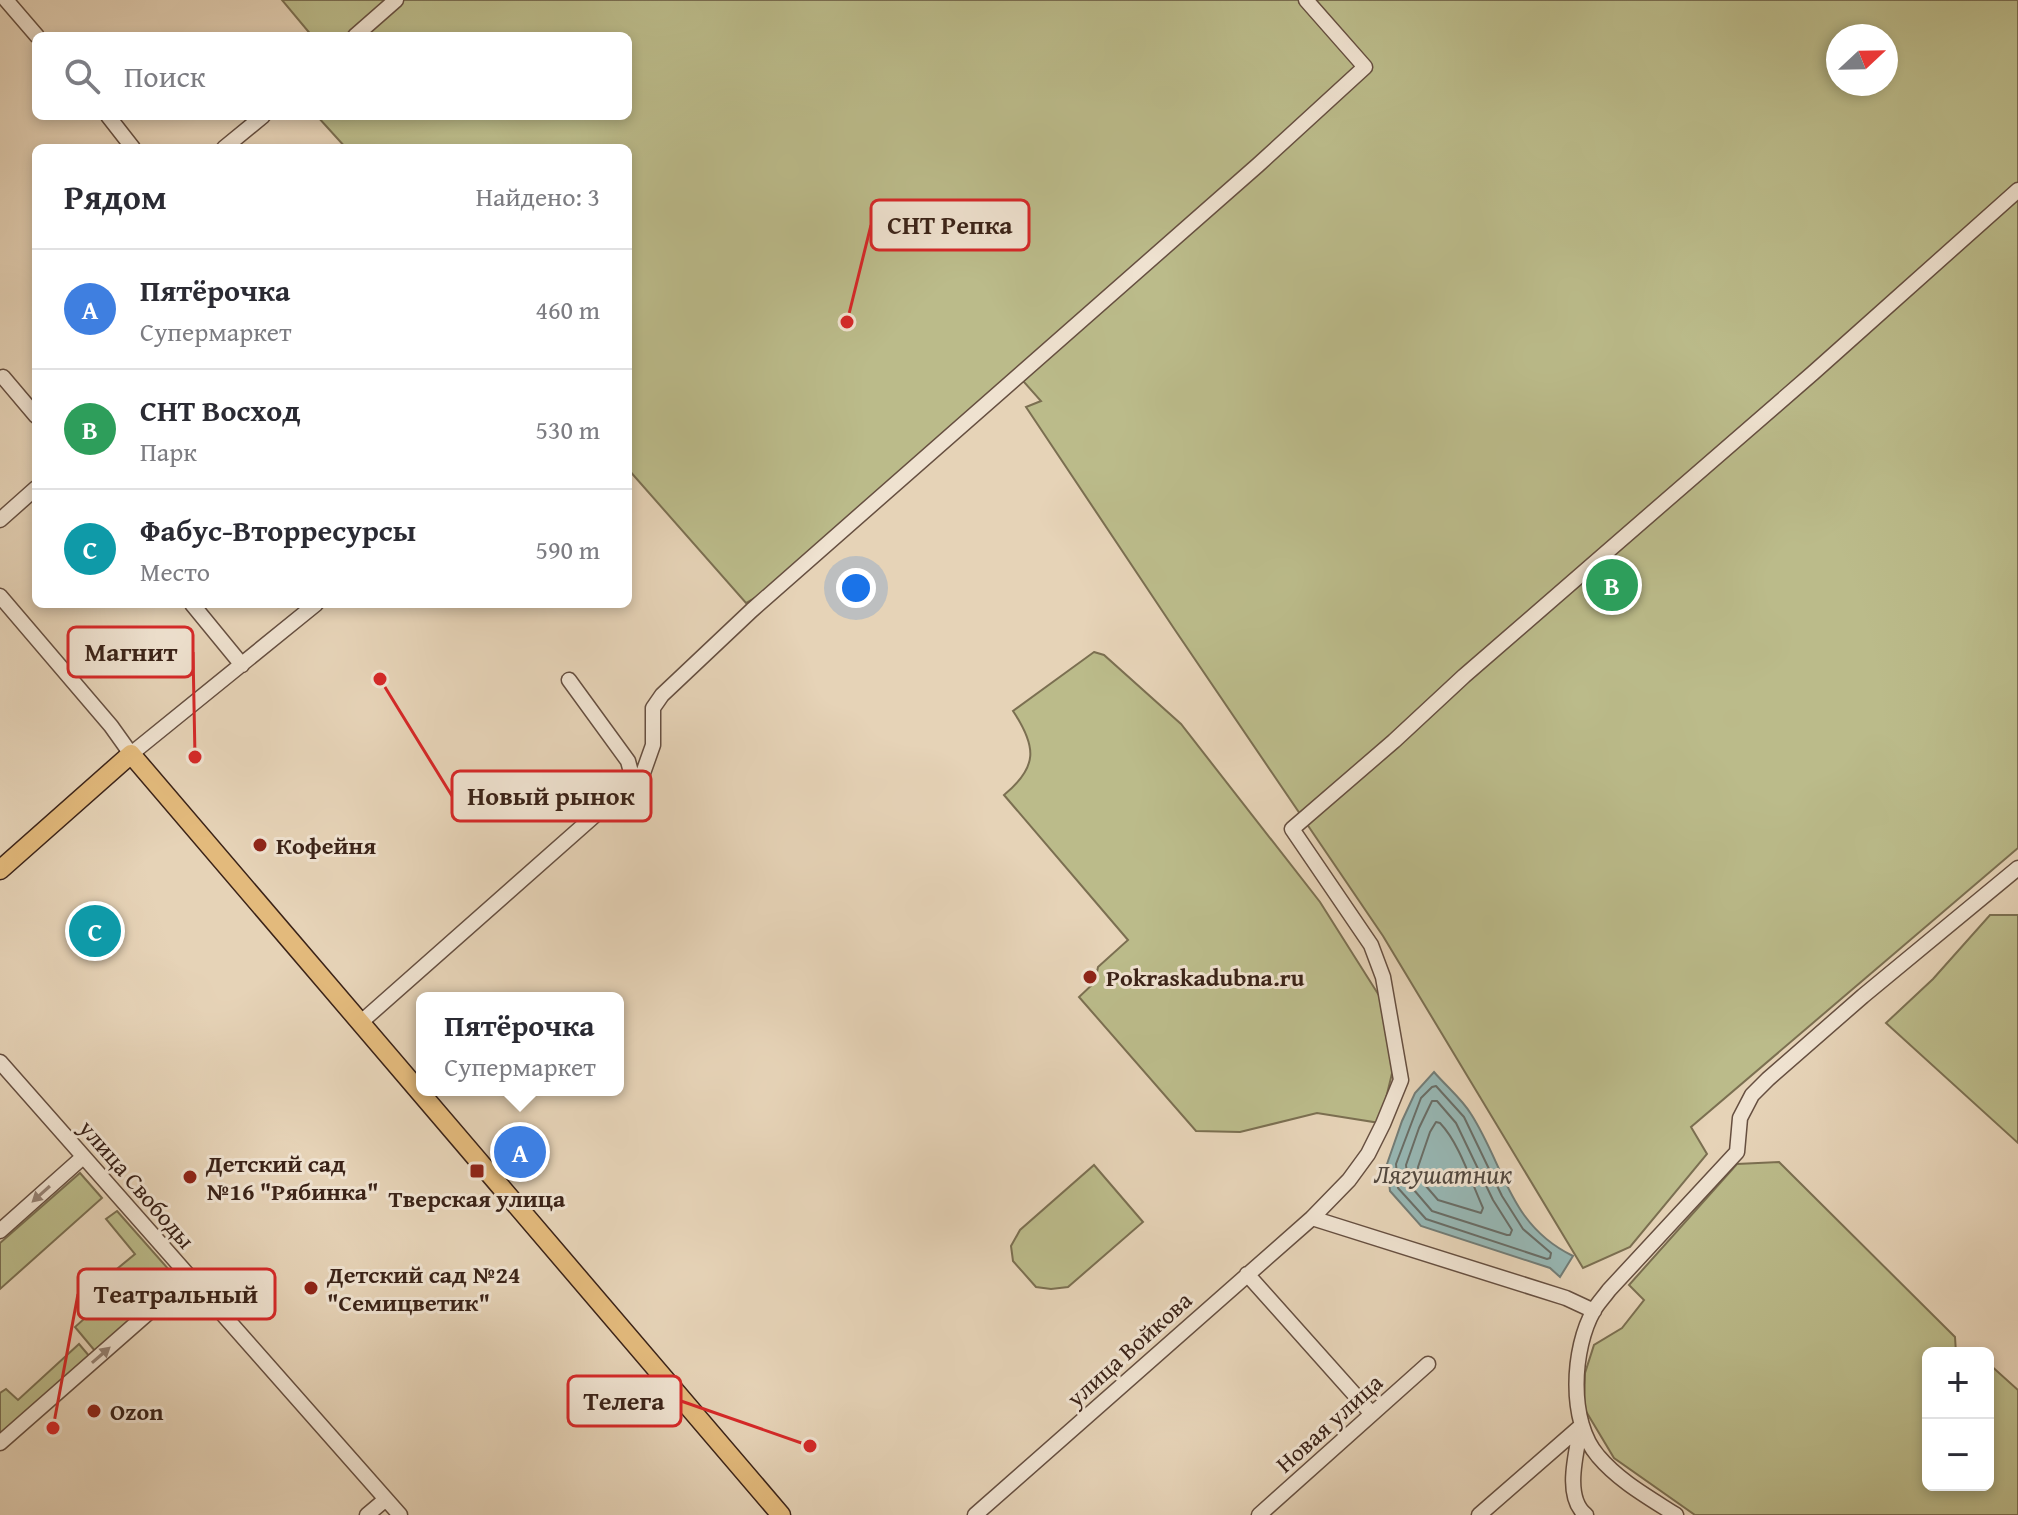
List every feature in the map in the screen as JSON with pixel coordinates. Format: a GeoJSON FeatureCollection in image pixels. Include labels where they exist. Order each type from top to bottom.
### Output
{"type":"FeatureCollection","features":[{"type":"Feature","properties":{"kind":"main road"},"geometry":{"type":"LineString","coordinates":[[0,870],[131,754],[416,1088]]}},
{"type":"Feature","properties":{"kind":"main road"},"geometry":{"type":"LineString","coordinates":[[422,1096],[781,1515]]}},
{"type":"Feature","properties":{"kind":"street"},"geometry":{"type":"LineString","coordinates":[[6,0],[34,32]]}},
{"type":"Feature","properties":{"kind":"street"},"geometry":{"type":"LineString","coordinates":[[360,32],[396,0]]}},
{"type":"Feature","properties":{"kind":"street"},"geometry":{"type":"LineString","coordinates":[[360,1023],[642,776],[653,745],[653,708],[662,695],[752,610],[1365,67],[1306,0]]}},
{"type":"Feature","properties":{"kind":"street"},"geometry":{"type":"LineString","coordinates":[[111,120],[130,144]]}},
{"type":"Feature","properties":{"kind":"street"},"geometry":{"type":"LineString","coordinates":[[229,144],[258,120]]}},
{"type":"Feature","properties":{"kind":"street","name":"улица Войкова"},"geometry":{"type":"LineString","coordinates":[[975,1515],[1312,1218],[1349,1180],[1368,1154],[1383,1124],[1401,1080],[1383,977],[1371,945],[1292,829],[2018,190]]}},
{"type":"Feature","properties":{"kind":"street"},"geometry":{"type":"LineString","coordinates":[[3,377],[32,411]]}},
{"type":"Feature","properties":{"kind":"street"},"geometry":{"type":"LineString","coordinates":[[0,520],[32,492]]}},
{"type":"Feature","properties":{"kind":"street"},"geometry":{"type":"LineString","coordinates":[[0,596],[111,726],[131,754],[311,608]]}},
{"type":"Feature","properties":{"kind":"street"},"geometry":{"type":"LineString","coordinates":[[195,608],[242,665]]}},
{"type":"Feature","properties":{"kind":"street"},"geometry":{"type":"LineString","coordinates":[[569,680],[628,761],[632,776],[628,786]]}},
{"type":"Feature","properties":{"kind":"street"},"geometry":{"type":"LineString","coordinates":[[1586,1515],[1580,1510],[1572,1487],[1581,1426],[1576,1395],[1581,1343],[1594,1311],[1609,1290],[1737,1152],[1740,1118],[1752,1095],[1863,996],[2018,868]]}},
{"type":"Feature","properties":{"kind":"street","name":"улица Свободы"},"geometry":{"type":"LineString","coordinates":[[0,1062],[400,1515]]}},
{"type":"Feature","properties":{"kind":"street"},"geometry":{"type":"LineString","coordinates":[[0,1231],[83,1157]]}},
{"type":"Feature","properties":{"kind":"street"},"geometry":{"type":"LineString","coordinates":[[1312,1218],[1566,1298],[1594,1311]]}},
{"type":"Feature","properties":{"kind":"street"},"geometry":{"type":"LineString","coordinates":[[1247,1274],[1372,1414]]}},
{"type":"Feature","properties":{"kind":"street"},"geometry":{"type":"LineString","coordinates":[[0,1443],[189,1277]]}},
{"type":"Feature","properties":{"kind":"street","name":"Новая улица"},"geometry":{"type":"LineString","coordinates":[[1259,1515],[1428,1364]]}},
{"type":"Feature","properties":{"kind":"street"},"geometry":{"type":"LineString","coordinates":[[1479,1515],[1581,1426]]}},
{"type":"Feature","properties":{"kind":"street"},"geometry":{"type":"LineString","coordinates":[[1581,1426],[1596,1454],[1624,1481],[1676,1515]]}},
{"type":"Feature","properties":{"kind":"street"},"geometry":{"type":"LineString","coordinates":[[367,1515],[386,1499]]}},
{"type":"Feature","properties":{"kind":"green space"},"geometry":{"type":"Polygon","coordinates":[[[282,0],[2018,0],[2018,848],[1691,1127],[1707,1154],[1630,1247],[1583,1268],[1383,936],[1026,407],[1041,401],[1015,372],[777,585],[746,603],[632,474],[632,144],[342,144],[321,120],[632,120],[632,32],[309,32],[282,0]]]}},
{"type":"Feature","properties":{"kind":"green space"},"geometry":{"type":"Polygon","coordinates":[[[1094,652],[1104,655],[1181,724],[1320,902],[1387,1008],[1396,1057],[1380,1123],[1317,1113],[1240,1132],[1196,1131],[1079,997],[1095,982],[1098,967],[1128,940],[1004,795],[1023,775],[1030,756],[1026,735],[1013,711],[1094,652]]]}},
{"type":"Feature","properties":{"kind":"green space"},"geometry":{"type":"Polygon","coordinates":[[[1990,915],[2018,915],[2018,1143],[1886,1023],[1933,979],[1990,915]]]}},
{"type":"Feature","properties":{"kind":"green space"},"geometry":{"type":"Polygon","coordinates":[[[1779,1162],[1955,1337],[1956,1347],[1922,1347],[1922,1491],[1994,1491],[1994,1368],[2018,1390],[2018,1515],[1695,1515],[1614,1458],[1584,1408],[1585,1373],[1594,1345],[1622,1328],[1644,1300],[1629,1285],[1737,1164],[1779,1162]]]}},
{"type":"Feature","properties":{"kind":"green space"},"geometry":{"type":"Polygon","coordinates":[[[1094,1165],[1143,1222],[1068,1287],[1036,1287],[1013,1261],[1011,1246],[1020,1230],[1094,1165]]]}},
{"type":"Feature","properties":{"kind":"green space"},"geometry":{"type":"Polygon","coordinates":[[[80,1173],[102,1198],[0,1289],[0,1243],[80,1173]]]}},
{"type":"Feature","properties":{"kind":"green space"},"geometry":{"type":"Polygon","coordinates":[[[117,1211],[178,1280],[95,1351],[75,1327],[105,1300],[95,1287],[135,1254],[106,1219],[117,1211]]]}},
{"type":"Feature","properties":{"kind":"green space"},"geometry":{"type":"Polygon","coordinates":[[[79,1344],[90,1357],[0,1435],[0,1393],[6,1389],[18,1400],[79,1344]]]}},
{"type":"Feature","properties":{"kind":"water","name":"Лягушатник"},"geometry":{"type":"Polygon","coordinates":[[[1434,1072],[1471,1114],[1522,1211],[1552,1243],[1573,1256],[1560,1277],[1550,1268],[1421,1226],[1390,1191],[1387,1164],[1402,1121],[1415,1093],[1434,1072]]]}},
{"type":"Feature","properties":{"kind":"place","name":"СНТ Репка"},"geometry":{"type":"Point","coordinates":[847,322]}},
{"type":"Feature","properties":{"kind":"place","name":"СНТ Восход"},"geometry":{"type":"Point","coordinates":[1612,585]}},
{"type":"Feature","properties":{"kind":"place","name":"Новый рынок"},"geometry":{"type":"Point","coordinates":[380,679]}},
{"type":"Feature","properties":{"kind":"place","name":"Магнит"},"geometry":{"type":"Point","coordinates":[195,757]}},
{"type":"Feature","properties":{"kind":"place","name":"Кофейня"},"geometry":{"type":"Point","coordinates":[260,845]}},
{"type":"Feature","properties":{"kind":"place","name":"Фабус-Вторресурсы"},"geometry":{"type":"Point","coordinates":[95,931]}},
{"type":"Feature","properties":{"kind":"place","name":"Pokraskadubna.ru"},"geometry":{"type":"Point","coordinates":[1090,977]}},
{"type":"Feature","properties":{"kind":"place","name":"Пятёрочка"},"geometry":{"type":"Point","coordinates":[520,1152]}},
{"type":"Feature","properties":{"kind":"place","name":"Тверская улица"},"geometry":{"type":"Point","coordinates":[477,1171]}},
{"type":"Feature","properties":{"kind":"place","name":"Детский сад №16 \"Рябинка\""},"geometry":{"type":"Point","coordinates":[190,1177]}},
{"type":"Feature","properties":{"kind":"place","name":"Детский сад №24 \"Семицветик\""},"geometry":{"type":"Point","coordinates":[311,1288]}},
{"type":"Feature","properties":{"kind":"place","name":"Ozon"},"geometry":{"type":"Point","coordinates":[94,1411]}},
{"type":"Feature","properties":{"kind":"place","name":"Театральный"},"geometry":{"type":"Point","coordinates":[53,1428]}},
{"type":"Feature","properties":{"kind":"place","name":"Телега"},"geometry":{"type":"Point","coordinates":[810,1446]}}]}
